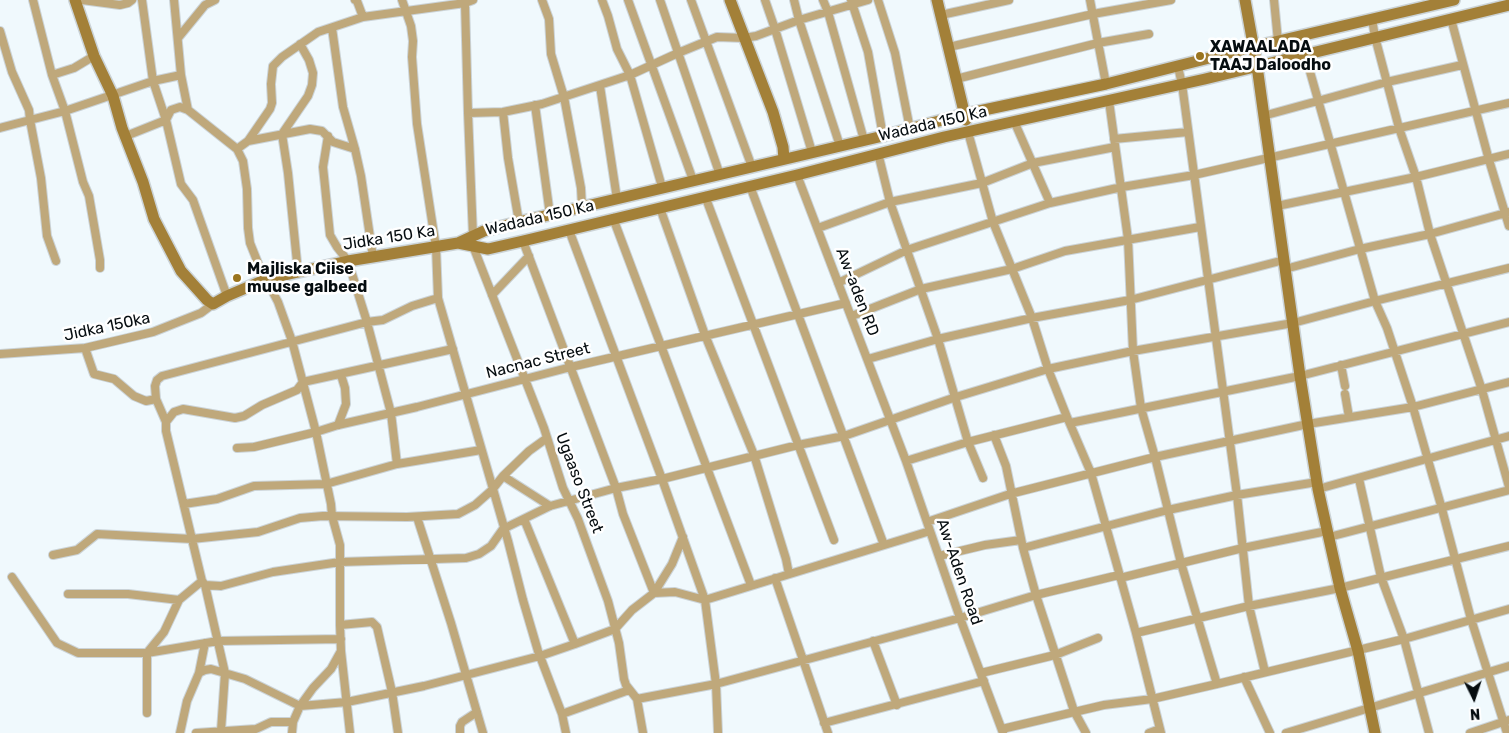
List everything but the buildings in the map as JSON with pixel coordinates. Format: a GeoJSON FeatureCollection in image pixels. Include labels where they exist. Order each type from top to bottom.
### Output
{"type":"FeatureCollection","features":[{"type":"Feature","properties":{"kind":"street"},"geometry":{"type":"LineString","coordinates":[[33,0],[52,75],[65,111],[83,182],[89,196],[100,268]]}},
{"type":"Feature","properties":{"kind":"street"},"geometry":{"type":"LineString","coordinates":[[76,0],[94,56],[112,96],[154,218],[181,271],[213,304]]}},
{"type":"Feature","properties":{"kind":"street"},"geometry":{"type":"LineString","coordinates":[[82,0],[128,4],[132,0]]}},
{"type":"Feature","properties":{"kind":"street"},"geometry":{"type":"LineString","coordinates":[[142,0],[153,81],[166,120],[181,184],[186,193],[194,200],[227,296]]}},
{"type":"Feature","properties":{"kind":"street"},"geometry":{"type":"LineString","coordinates":[[174,0],[181,75],[188,110]]}},
{"type":"Feature","properties":{"kind":"street"},"geometry":{"type":"LineString","coordinates":[[178,38],[205,5],[215,0]]}},
{"type":"Feature","properties":{"kind":"street"},"geometry":{"type":"LineString","coordinates":[[355,0],[357,0],[363,17]]}},
{"type":"Feature","properties":{"kind":"street"},"geometry":{"type":"LineString","coordinates":[[402,0],[411,26],[413,41],[412,56],[417,124],[436,247],[438,298],[540,656],[562,714],[566,733]]}},
{"type":"Feature","properties":{"kind":"street"},"geometry":{"type":"LineString","coordinates":[[542,0],[549,19],[551,54],[564,97],[581,188],[582,207]]}},
{"type":"Feature","properties":{"kind":"street"},"geometry":{"type":"LineString","coordinates":[[602,0],[617,49],[630,75],[662,188]]}},
{"type":"Feature","properties":{"kind":"street"},"geometry":{"type":"LineString","coordinates":[[628,0],[693,180]]}},
{"type":"Feature","properties":{"kind":"street"},"geometry":{"type":"LineString","coordinates":[[660,0],[720,175]]}},
{"type":"Feature","properties":{"kind":"street"},"geometry":{"type":"LineString","coordinates":[[691,0],[752,167]]}},
{"type":"Feature","properties":{"kind":"street"},"geometry":{"type":"LineString","coordinates":[[730,0],[773,112],[783,147],[784,159]]}},
{"type":"Feature","properties":{"kind":"street"},"geometry":{"type":"LineString","coordinates":[[765,0],[812,152]]}},
{"type":"Feature","properties":{"kind":"street"},"geometry":{"type":"LineString","coordinates":[[794,0],[840,146]]}},
{"type":"Feature","properties":{"kind":"street"},"geometry":{"type":"LineString","coordinates":[[823,0],[864,140]]}},
{"type":"Feature","properties":{"kind":"street"},"geometry":{"type":"LineString","coordinates":[[468,113],[503,112],[564,97],[630,75],[717,37],[744,38],[852,3],[868,0]]}},
{"type":"Feature","properties":{"kind":"street"},"geometry":{"type":"LineString","coordinates":[[878,0],[895,53],[910,129]]}},
{"type":"Feature","properties":{"kind":"street"},"geometry":{"type":"LineString","coordinates":[[937,0],[968,132],[993,222],[1032,318],[1048,369],[1091,473],[1136,633],[1160,731],[1149,733]]}},
{"type":"Feature","properties":{"kind":"street"},"geometry":{"type":"LineString","coordinates":[[941,15],[1010,0]]}},
{"type":"Feature","properties":{"kind":"street"},"geometry":{"type":"LineString","coordinates":[[1090,0],[1106,84]]}},
{"type":"Feature","properties":{"kind":"street"},"geometry":{"type":"LineString","coordinates":[[949,47],[1093,14],[1171,0]]}},
{"type":"Feature","properties":{"kind":"street"},"geometry":{"type":"LineString","coordinates":[[1244,0],[1257,66],[1268,158],[1277,206],[1300,376],[1318,486],[1340,588],[1358,650],[1375,733]]}},
{"type":"Feature","properties":{"kind":"street"},"geometry":{"type":"LineString","coordinates":[[1274,0],[1278,41]]}},
{"type":"Feature","properties":{"kind":"street","name":"Wadada 150 Ka"},"geometry":{"type":"LineString","coordinates":[[458,243],[473,241],[484,231],[519,222],[883,136],[965,114],[1106,84],[1454,0]]}},
{"type":"Feature","properties":{"kind":"street"},"geometry":{"type":"LineString","coordinates":[[238,149],[248,141],[270,109],[272,103],[271,84],[273,66],[282,57],[318,32],[363,17],[469,2]]}},
{"type":"Feature","properties":{"kind":"street","name":"Ugaaso Street"},"geometry":{"type":"LineString","coordinates":[[469,2],[468,113],[473,241],[564,488],[571,501],[608,601],[622,660],[624,679],[629,690],[637,699]]}},
{"type":"Feature","properties":{"kind":"street"},"geometry":{"type":"LineString","coordinates":[[852,3],[868,52],[883,136]]}},
{"type":"Feature","properties":{"kind":"street","name":"Wadada 150 Ka"},"geometry":{"type":"LineString","coordinates":[[473,241],[488,249],[797,175],[878,153],[1182,84],[1509,5]]}},
{"type":"Feature","properties":{"kind":"street"},"geometry":{"type":"LineString","coordinates":[[643,733],[637,699],[716,684],[960,618],[1036,595],[1243,548],[1369,527],[1442,509],[1509,489],[1482,390],[1430,234],[1416,177],[1399,128],[1372,19]]}},
{"type":"Feature","properties":{"kind":"street"},"geometry":{"type":"LineString","coordinates":[[1450,19],[1488,160],[1507,213],[1509,226]]}},
{"type":"Feature","properties":{"kind":"street"},"geometry":{"type":"LineString","coordinates":[[332,28],[343,107],[361,176],[373,257]]}},
{"type":"Feature","properties":{"kind":"street"},"geometry":{"type":"LineString","coordinates":[[0,31],[12,72],[29,110],[41,178],[47,236],[56,261]]}},
{"type":"Feature","properties":{"kind":"street"},"geometry":{"type":"LineString","coordinates":[[956,79],[1098,43],[1149,34]]}},
{"type":"Feature","properties":{"kind":"street"},"geometry":{"type":"LineString","coordinates":[[298,272],[282,134],[308,96],[312,85],[313,73],[309,60],[300,44]]}},
{"type":"Feature","properties":{"kind":"street"},"geometry":{"type":"LineString","coordinates":[[1305,54],[1375,301],[1413,407],[1471,619],[1507,721],[1507,733]]}},
{"type":"Feature","properties":{"kind":"street"},"geometry":{"type":"LineString","coordinates":[[52,75],[74,68],[94,56]]}},
{"type":"Feature","properties":{"kind":"street"},"geometry":{"type":"LineString","coordinates":[[1263,116],[1387,82],[1462,65]]}},
{"type":"Feature","properties":{"kind":"street"},"geometry":{"type":"LineString","coordinates":[[1178,67],[1182,84],[1237,495],[1250,606],[1265,672]]}},
{"type":"Feature","properties":{"kind":"street"},"geometry":{"type":"LineString","coordinates":[[0,128],[65,111],[153,81],[181,75]]}},
{"type":"Feature","properties":{"kind":"street"},"geometry":{"type":"LineString","coordinates":[[600,86],[617,199]]}},
{"type":"Feature","properties":{"kind":"street"},"geometry":{"type":"LineString","coordinates":[[1109,101],[1128,239],[1133,352],[1141,408],[1181,563],[1217,684]]}},
{"type":"Feature","properties":{"kind":"street"},"geometry":{"type":"LineString","coordinates":[[838,283],[907,250],[1050,203],[1122,187],[1194,175],[1509,103]]}},
{"type":"Feature","properties":{"kind":"street"},"geometry":{"type":"LineString","coordinates":[[535,105],[550,215]]}},
{"type":"Feature","properties":{"kind":"street"},"geometry":{"type":"LineString","coordinates":[[126,136],[166,120],[171,110],[180,108],[188,110],[238,149],[243,161],[247,189],[250,244],[278,302],[292,341],[316,432],[332,516],[340,545],[340,625],[350,733]]}},
{"type":"Feature","properties":{"kind":"street"},"geometry":{"type":"LineString","coordinates":[[503,112],[508,158],[519,222]]}},
{"type":"Feature","properties":{"kind":"street"},"geometry":{"type":"LineString","coordinates":[[1014,121],[1050,203]]}},
{"type":"Feature","properties":{"kind":"street"},"geometry":{"type":"LineString","coordinates":[[248,141],[310,129],[322,131],[333,142],[355,149]]}},
{"type":"Feature","properties":{"kind":"street"},"geometry":{"type":"LineString","coordinates":[[1114,138],[1188,132]]}},
{"type":"Feature","properties":{"kind":"street"},"geometry":{"type":"LineString","coordinates":[[328,136],[324,167],[330,235],[348,261],[376,352],[391,412],[397,464]]}},
{"type":"Feature","properties":{"kind":"street"},"geometry":{"type":"LineString","coordinates":[[818,228],[890,202],[982,182],[1033,163],[1116,147]]}},
{"type":"Feature","properties":{"kind":"street"},"geometry":{"type":"LineString","coordinates":[[878,153],[890,202],[938,339],[968,442],[983,478]]}},
{"type":"Feature","properties":{"kind":"street"},"geometry":{"type":"LineString","coordinates":[[1277,206],[1416,177],[1509,154]]}},
{"type":"Feature","properties":{"kind":"street","name":"Aw-aden RD"},"geometry":{"type":"LineString","coordinates":[[797,175],[891,418]]}},
{"type":"Feature","properties":{"kind":"street"},"geometry":{"type":"LineString","coordinates":[[750,186],[884,545]]}},
{"type":"Feature","properties":{"kind":"street"},"geometry":{"type":"LineString","coordinates":[[705,196],[834,540]]}},
{"type":"Feature","properties":{"kind":"street"},"geometry":{"type":"LineString","coordinates":[[660,208],[705,335],[754,455],[789,574]]}},
{"type":"Feature","properties":{"kind":"street"},"geometry":{"type":"LineString","coordinates":[[868,359],[938,339],[1032,318],[1130,300],[1208,280],[1430,234],[1507,213]]}},
{"type":"Feature","properties":{"kind":"street"},"geometry":{"type":"LineString","coordinates":[[613,218],[751,585]]}},
{"type":"Feature","properties":{"kind":"street"},"geometry":{"type":"LineString","coordinates":[[852,316],[921,289],[1012,269],[1065,251],[1200,226]]}},
{"type":"Feature","properties":{"kind":"street"},"geometry":{"type":"LineString","coordinates":[[570,230],[705,600],[716,684],[718,733]]}},
{"type":"Feature","properties":{"kind":"street"},"geometry":{"type":"LineString","coordinates":[[523,241],[616,488],[623,514],[654,592]]}},
{"type":"Feature","properties":{"kind":"street","name":"Jidka 150 Ka"},"geometry":{"type":"LineString","coordinates":[[213,304],[227,296],[267,280],[298,272],[348,261],[458,243]]}},
{"type":"Feature","properties":{"kind":"street"},"geometry":{"type":"LineString","coordinates":[[492,295],[529,256]]}},
{"type":"Feature","properties":{"kind":"street"},"geometry":{"type":"LineString","coordinates":[[147,713],[147,653],[164,632],[180,600],[204,583],[221,586],[272,572],[340,562],[466,558],[479,554],[491,546],[504,529],[550,506],[754,455],[844,436],[891,418],[1048,369],[1293,323],[1509,268]]}},
{"type":"Feature","properties":{"kind":"street"},"geometry":{"type":"LineString","coordinates":[[221,731],[225,673],[166,431],[166,422],[156,399],[155,386],[157,380],[162,376],[292,341],[367,322],[383,320],[412,306],[438,298]]}},
{"type":"Feature","properties":{"kind":"street","name":"Nacnac Street"},"geometry":{"type":"LineString","coordinates":[[237,448],[254,447],[661,345],[846,303]]}},
{"type":"Feature","properties":{"kind":"street","name":"Jidka 150ka"},"geometry":{"type":"LineString","coordinates":[[1,356],[86,348],[167,328],[200,313],[213,304]]}},
{"type":"Feature","properties":{"kind":"street"},"geometry":{"type":"LineString","coordinates":[[906,461],[968,442],[1068,420],[1141,408],[1300,376],[1509,322]]}},
{"type":"Feature","properties":{"kind":"street"},"geometry":{"type":"LineString","coordinates":[[86,348],[94,374],[114,380],[134,396],[146,401],[156,399]]}},
{"type":"Feature","properties":{"kind":"street"},"geometry":{"type":"LineString","coordinates":[[166,422],[174,412],[183,409],[235,418],[244,416],[262,405],[297,390],[303,382],[453,350]]}},
{"type":"Feature","properties":{"kind":"street"},"geometry":{"type":"LineString","coordinates":[[1340,365],[1349,417]]}},
{"type":"Feature","properties":{"kind":"street"},"geometry":{"type":"LineString","coordinates":[[338,425],[346,404],[345,388],[340,375]]}},
{"type":"Feature","properties":{"kind":"street"},"geometry":{"type":"LineString","coordinates":[[927,522],[1010,494],[1155,457],[1308,424],[1413,407],[1509,382]]}},
{"type":"Feature","properties":{"kind":"street","name":"Aw-Aden Road"},"geometry":{"type":"LineString","coordinates":[[891,418],[960,618],[1002,731]]}},
{"type":"Feature","properties":{"kind":"street"},"geometry":{"type":"LineString","coordinates":[[994,436],[1006,466],[1010,494],[1036,595],[1074,711],[1086,733]]}},
{"type":"Feature","properties":{"kind":"street"},"geometry":{"type":"LineString","coordinates":[[939,556],[986,545],[1022,544],[1106,527],[1168,510],[1237,495],[1318,486],[1359,479],[1509,436]]}},
{"type":"Feature","properties":{"kind":"street"},"geometry":{"type":"LineString","coordinates":[[53,554],[77,550],[97,534],[192,539],[258,532],[300,518],[332,516],[417,517],[458,514],[475,505],[529,451],[546,438]]}},
{"type":"Feature","properties":{"kind":"street"},"geometry":{"type":"LineString","coordinates":[[184,504],[216,498],[254,486],[270,484],[326,484],[397,464],[481,450]]}},
{"type":"Feature","properties":{"kind":"street"},"geometry":{"type":"LineString","coordinates":[[503,476],[550,506]]}},
{"type":"Feature","properties":{"kind":"street"},"geometry":{"type":"LineString","coordinates":[[1359,479],[1381,577],[1404,639],[1430,733]]}},
{"type":"Feature","properties":{"kind":"street"},"geometry":{"type":"LineString","coordinates":[[417,517],[451,623],[483,733]]}},
{"type":"Feature","properties":{"kind":"street"},"geometry":{"type":"LineString","coordinates":[[524,519],[575,644]]}},
{"type":"Feature","properties":{"kind":"street"},"geometry":{"type":"LineString","coordinates":[[654,592],[675,592],[705,600],[930,531]]}},
{"type":"Feature","properties":{"kind":"street"},"geometry":{"type":"LineString","coordinates":[[199,673],[211,669],[245,679],[300,706],[347,702],[424,686],[540,656],[615,629],[632,610],[654,592],[672,564],[683,537]]}},
{"type":"Feature","properties":{"kind":"street"},"geometry":{"type":"LineString","coordinates":[[1136,633],[1250,606],[1340,588],[1509,546]]}},
{"type":"Feature","properties":{"kind":"street"},"geometry":{"type":"LineString","coordinates":[[12,577],[57,643],[78,653],[147,653],[218,641],[341,639]]}},
{"type":"Feature","properties":{"kind":"street"},"geometry":{"type":"LineString","coordinates":[[775,578],[828,733]]}},
{"type":"Feature","properties":{"kind":"street"},"geometry":{"type":"LineString","coordinates":[[68,594],[128,594],[180,600]]}},
{"type":"Feature","properties":{"kind":"street"},"geometry":{"type":"LineString","coordinates":[[1002,731],[1074,711],[1152,699],[1217,684],[1404,639],[1509,609]]}},
{"type":"Feature","properties":{"kind":"street"},"geometry":{"type":"LineString","coordinates":[[340,625],[372,622],[377,627],[392,692],[398,733]]}},
{"type":"Feature","properties":{"kind":"street"},"geometry":{"type":"LineString","coordinates":[[824,724],[897,705],[1055,655],[1098,638]]}},
{"type":"Feature","properties":{"kind":"street"},"geometry":{"type":"LineString","coordinates":[[873,641],[897,705]]}},
{"type":"Feature","properties":{"kind":"street"},"geometry":{"type":"LineString","coordinates":[[180,733],[187,701],[199,673],[205,643]]}},
{"type":"Feature","properties":{"kind":"street"},"geometry":{"type":"LineString","coordinates":[[292,733],[293,722],[300,706],[313,688],[331,670],[342,652]]}},
{"type":"Feature","properties":{"kind":"street"},"geometry":{"type":"LineString","coordinates":[[1286,733],[1509,666]]}},
{"type":"Feature","properties":{"kind":"street"},"geometry":{"type":"LineString","coordinates":[[1244,677],[1270,733]]}},
{"type":"Feature","properties":{"kind":"street"},"geometry":{"type":"LineString","coordinates":[[562,714],[629,690]]}},
{"type":"Feature","properties":{"kind":"street"},"geometry":{"type":"LineString","coordinates":[[460,733],[462,722],[478,712]]}},
{"type":"Feature","properties":{"kind":"street"},"geometry":{"type":"LineString","coordinates":[[1470,733],[1507,721]]}},
{"type":"Feature","properties":{"kind":"street"},"geometry":{"type":"LineString","coordinates":[[196,733],[256,729],[271,722],[293,722]]}},
{"type":"Feature","properties":{"kind":"place","name":"XAWAALADA TAAJ Daloodho"},"geometry":{"type":"Point","coordinates":[1200,56]}},
{"type":"Feature","properties":{"kind":"place","name":"Majliska Ciise muuse galbeed"},"geometry":{"type":"Point","coordinates":[237,278]}}]}
